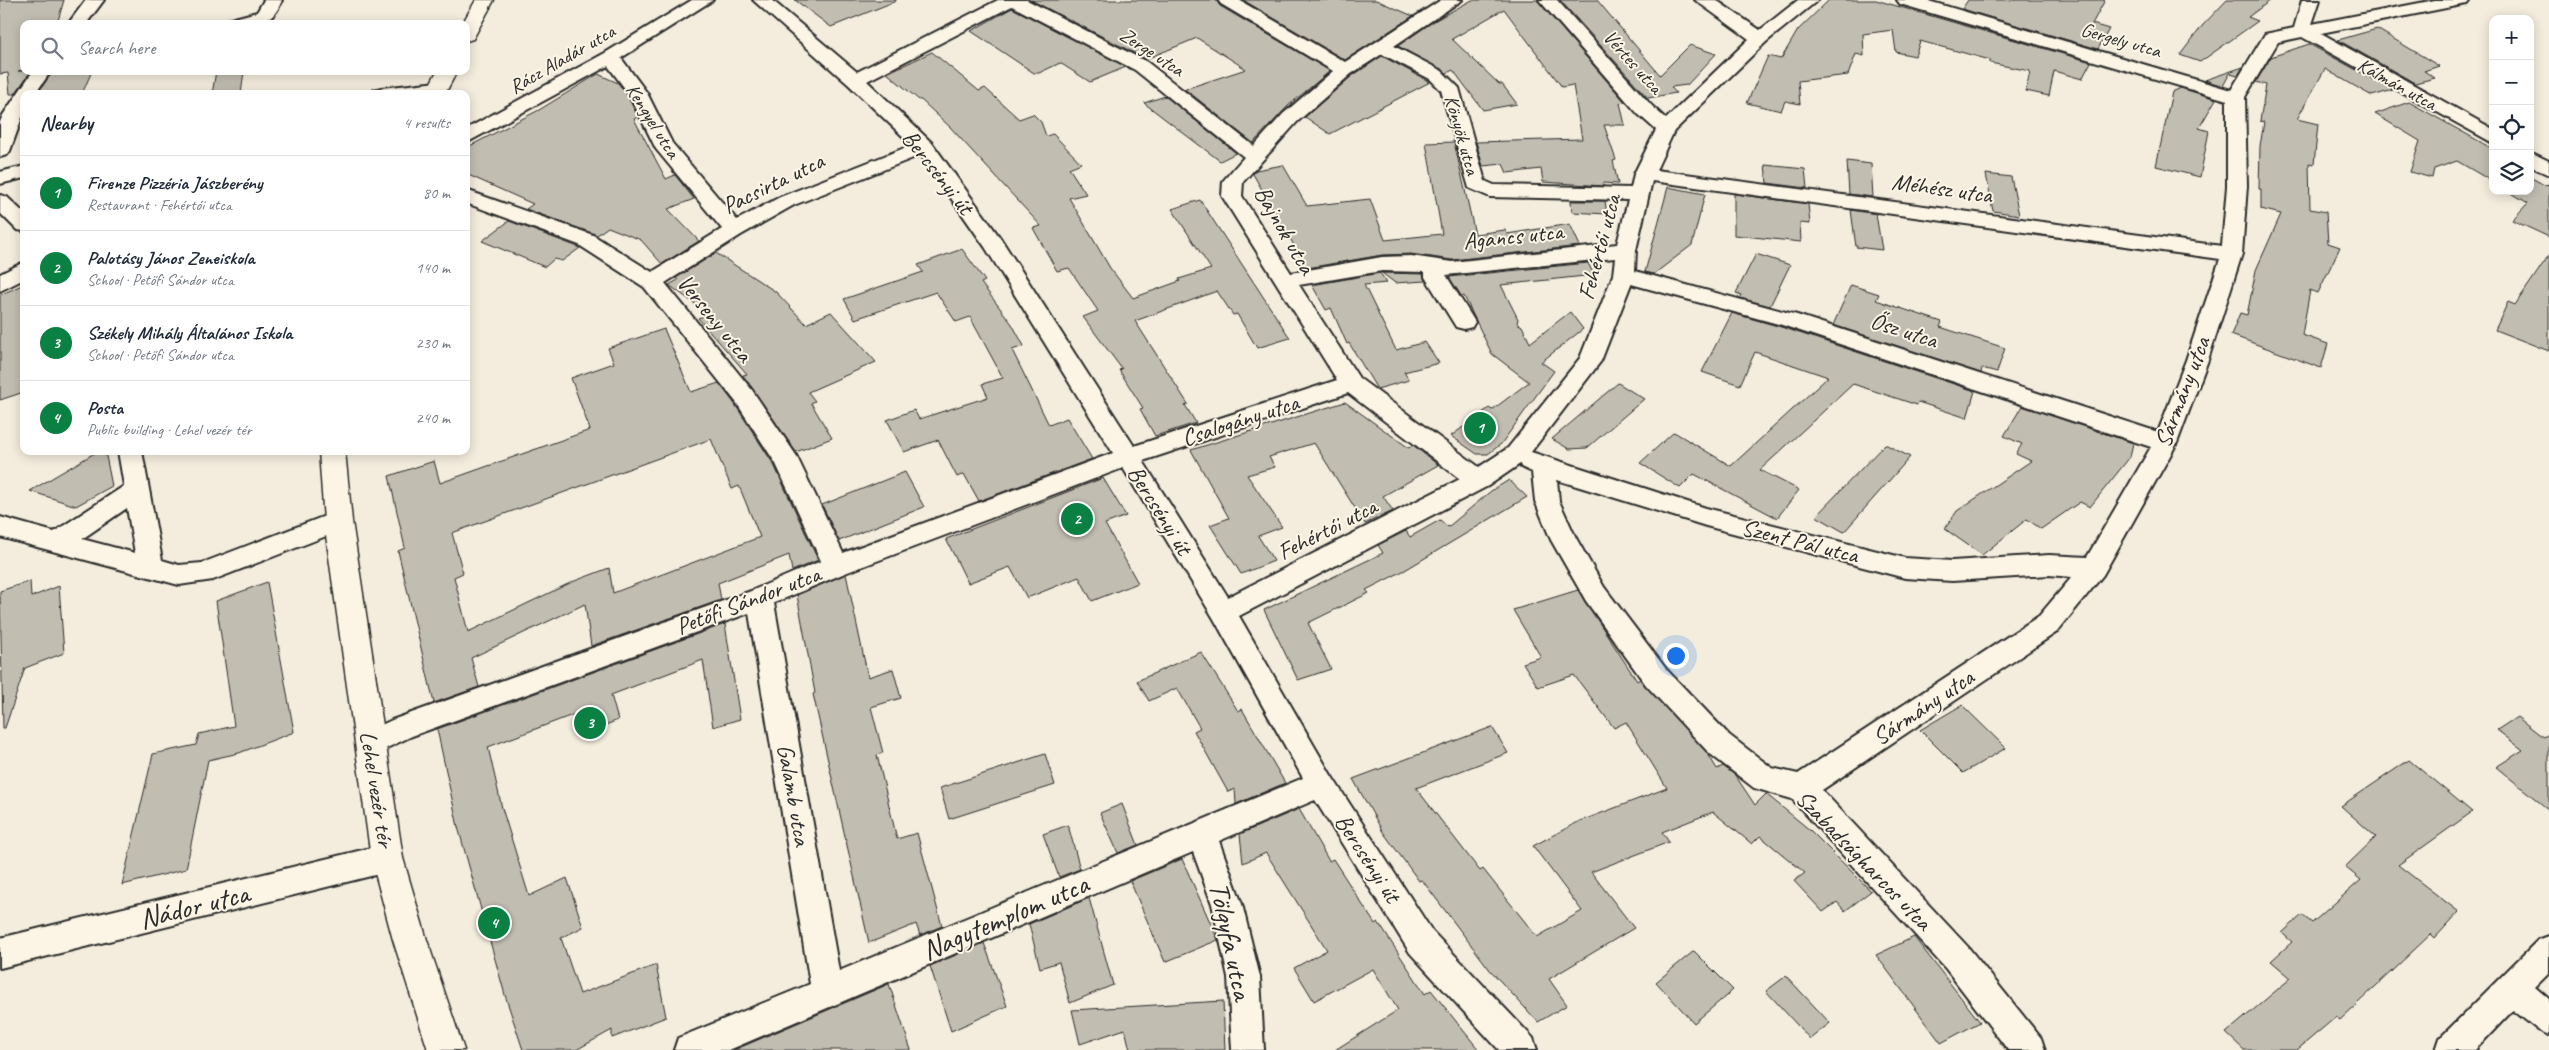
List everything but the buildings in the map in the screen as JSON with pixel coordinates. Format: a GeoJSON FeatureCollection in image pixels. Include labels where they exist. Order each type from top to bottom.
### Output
{"type":"FeatureCollection","features":[{"type":"Feature","properties":{"kind":"street"},"geometry":{"type":"LineString","coordinates":[[80,20],[94,0]]}},
{"type":"Feature","properties":{"kind":"street"},"geometry":{"type":"LineString","coordinates":[[255,20],[261,19],[270,12],[273,0]]}},
{"type":"Feature","properties":{"kind":"street"},"geometry":{"type":"LineString","coordinates":[[470,28],[485,0]]}},
{"type":"Feature","properties":{"kind":"street","name":"Rácz Aladár utca"},"geometry":{"type":"LineString","coordinates":[[470,135],[611,58],[704,0]]}},
{"type":"Feature","properties":{"kind":"street","name":"Bercsényi út"},"geometry":{"type":"LineString","coordinates":[[762,0],[855,80],[925,147],[994,244],[1128,457],[1223,612],[1321,784],[1421,942],[1521,1050]]}},
{"type":"Feature","properties":{"kind":"street"},"geometry":{"type":"LineString","coordinates":[[855,80],[1013,0]]}},
{"type":"Feature","properties":{"kind":"street","name":"Zerge utca"},"geometry":{"type":"LineString","coordinates":[[1013,0],[1141,66],[1255,157]]}},
{"type":"Feature","properties":{"kind":"street"},"geometry":{"type":"LineString","coordinates":[[1227,0],[1345,70]]}},
{"type":"Feature","properties":{"kind":"street","name":"Bajnok utca"},"geometry":{"type":"LineString","coordinates":[[1453,0],[1345,70],[1290,118],[1233,181],[1232,196],[1284,281],[1351,384],[1479,480]]}},
{"type":"Feature","properties":{"kind":"street","name":"Vértes utca"},"geometry":{"type":"LineString","coordinates":[[1548,0],[1646,110],[1666,129]]}},
{"type":"Feature","properties":{"kind":"street"},"geometry":{"type":"LineString","coordinates":[[1704,0],[1760,38]]}},
{"type":"Feature","properties":{"kind":"street","name":"Fehértói utca"},"geometry":{"type":"LineString","coordinates":[[1223,612],[1479,480],[1516,454],[1590,362],[1624,276],[1626,250],[1642,184],[1666,129],[1760,38],[1809,0]]}},
{"type":"Feature","properties":{"kind":"street","name":"Gergely utca"},"geometry":{"type":"LineString","coordinates":[[1906,0],[2236,97]]}},
{"type":"Feature","properties":{"kind":"street"},"geometry":{"type":"LineString","coordinates":[[2302,30],[2310,0]]}},
{"type":"Feature","properties":{"kind":"street"},"geometry":{"type":"LineString","coordinates":[[2236,97],[2271,38],[2302,30],[2337,26],[2461,0]]}},
{"type":"Feature","properties":{"kind":"street","name":"Kálmán utca"},"geometry":{"type":"LineString","coordinates":[[2302,30],[2489,135]]}},
{"type":"Feature","properties":{"kind":"street","name":"Könyök utca"},"geometry":{"type":"LineString","coordinates":[[1382,47],[1436,75],[1450,88],[1476,184],[1490,191],[1642,184]]}},
{"type":"Feature","properties":{"kind":"street","name":"Kengyel utca"},"geometry":{"type":"LineString","coordinates":[[611,58],[638,93],[663,145],[734,230]]}},
{"type":"Feature","properties":{"kind":"street"},"geometry":{"type":"LineString","coordinates":[[29,90],[39,75]]}},
{"type":"Feature","properties":{"kind":"street"},"geometry":{"type":"LineString","coordinates":[[405,90],[440,84]]}},
{"type":"Feature","properties":{"kind":"street","name":"Sármány utca"},"geometry":{"type":"LineString","coordinates":[[1801,788],[2048,624],[2094,568],[2164,443],[2197,360],[2232,254],[2237,186],[2236,97]]}},
{"type":"Feature","properties":{"kind":"street"},"geometry":{"type":"LineString","coordinates":[[0,151],[12,115],[20,103]]}},
{"type":"Feature","properties":{"kind":"street","name":"Pacsirta utca"},"geometry":{"type":"LineString","coordinates":[[652,282],[734,230],[787,200],[925,147]]}},
{"type":"Feature","properties":{"kind":"street"},"geometry":{"type":"LineString","coordinates":[[2534,160],[2549,169]]}},
{"type":"Feature","properties":{"kind":"street"},"geometry":{"type":"LineString","coordinates":[[0,178],[20,173]]}},
{"type":"Feature","properties":{"kind":"street","name":"Méhész utca"},"geometry":{"type":"LineString","coordinates":[[1642,184],[2232,254]]}},
{"type":"Feature","properties":{"kind":"street","name":"Verseny utca"},"geometry":{"type":"LineString","coordinates":[[470,197],[586,240],[652,282],[744,396],[788,462],[836,566]]}},
{"type":"Feature","properties":{"kind":"street"},"geometry":{"type":"LineString","coordinates":[[0,201],[20,221]]}},
{"type":"Feature","properties":{"kind":"street","name":"Agancs utca"},"geometry":{"type":"LineString","coordinates":[[1284,281],[1382,264],[1411,262],[1435,268],[1452,269],[1626,250]]}},
{"type":"Feature","properties":{"kind":"street","name":"Agancs utca"},"geometry":{"type":"LineString","coordinates":[[1435,268],[1436,277],[1464,322]]}},
{"type":"Feature","properties":{"kind":"street"},"geometry":{"type":"LineString","coordinates":[[0,284],[20,272]]}},
{"type":"Feature","properties":{"kind":"street","name":"Ősz utca"},"geometry":{"type":"LineString","coordinates":[[1624,276],[1789,320],[2164,443]]}},
{"type":"Feature","properties":{"kind":"street","name":"Csalogány utca"},"geometry":{"type":"LineString","coordinates":[[1128,457],[1351,384]]}},
{"type":"Feature","properties":{"kind":"street","name":"Szent Pál utca"},"geometry":{"type":"LineString","coordinates":[[1516,454],[1544,467],[1706,517],[1905,568],[1952,571],[2049,565],[2094,568]]}},
{"type":"Feature","properties":{"kind":"street"},"geometry":{"type":"LineString","coordinates":[[131,455],[150,567]]}},
{"type":"Feature","properties":{"kind":"street","name":"Lehel vezér tér"},"geometry":{"type":"LineString","coordinates":[[332,455],[338,521],[387,858],[410,940],[446,1050]]}},
{"type":"Feature","properties":{"kind":"street","name":"Petőfi Sándor utca"},"geometry":{"type":"LineString","coordinates":[[370,744],[402,728],[760,598],[836,566],[1128,457]]}},
{"type":"Feature","properties":{"kind":"street","name":"Szabadságharcos utca"},"geometry":{"type":"LineString","coordinates":[[1544,467],[1547,501],[1564,540],[1595,594],[1656,676],[1719,744],[1764,779],[1801,788],[1957,958],[2029,1050]]}},
{"type":"Feature","properties":{"kind":"street"},"geometry":{"type":"LineString","coordinates":[[58,542],[137,489]]}},
{"type":"Feature","properties":{"kind":"street"},"geometry":{"type":"LineString","coordinates":[[0,527],[179,575],[204,573],[338,521]]}},
{"type":"Feature","properties":{"kind":"street","name":"Galamb utca"},"geometry":{"type":"LineString","coordinates":[[760,598],[827,992]]}},
{"type":"Feature","properties":{"kind":"street","name":"Nagytemplom utca"},"geometry":{"type":"LineString","coordinates":[[690,1050],[1321,784]]}},
{"type":"Feature","properties":{"kind":"street","name":"Tölgyfa utca"},"geometry":{"type":"LineString","coordinates":[[1202,834],[1227,904],[1244,977],[1248,1050]]}},
{"type":"Feature","properties":{"kind":"street","name":"Nádor utca"},"geometry":{"type":"LineString","coordinates":[[0,954],[387,858]]}},
{"type":"Feature","properties":{"kind":"street"},"geometry":{"type":"LineString","coordinates":[[2452,1050],[2549,951]]}},
{"type":"Feature","properties":{"kind":"street"},"geometry":{"type":"LineString","coordinates":[[2512,989],[2549,1019]]}},
{"type":"Feature","properties":{"kind":"place","name":"Firenze Pizzéria Jászberény"},"geometry":{"type":"Point","coordinates":[1480,428]}},
{"type":"Feature","properties":{"kind":"place","name":"Palotásy János Zeneiskola"},"geometry":{"type":"Point","coordinates":[1077,519]}},
{"type":"Feature","properties":{"kind":"place","name":"Székely Mihály Általános Iskola"},"geometry":{"type":"Point","coordinates":[590,723]}},
{"type":"Feature","properties":{"kind":"place","name":"Posta"},"geometry":{"type":"Point","coordinates":[494,923]}}]}
